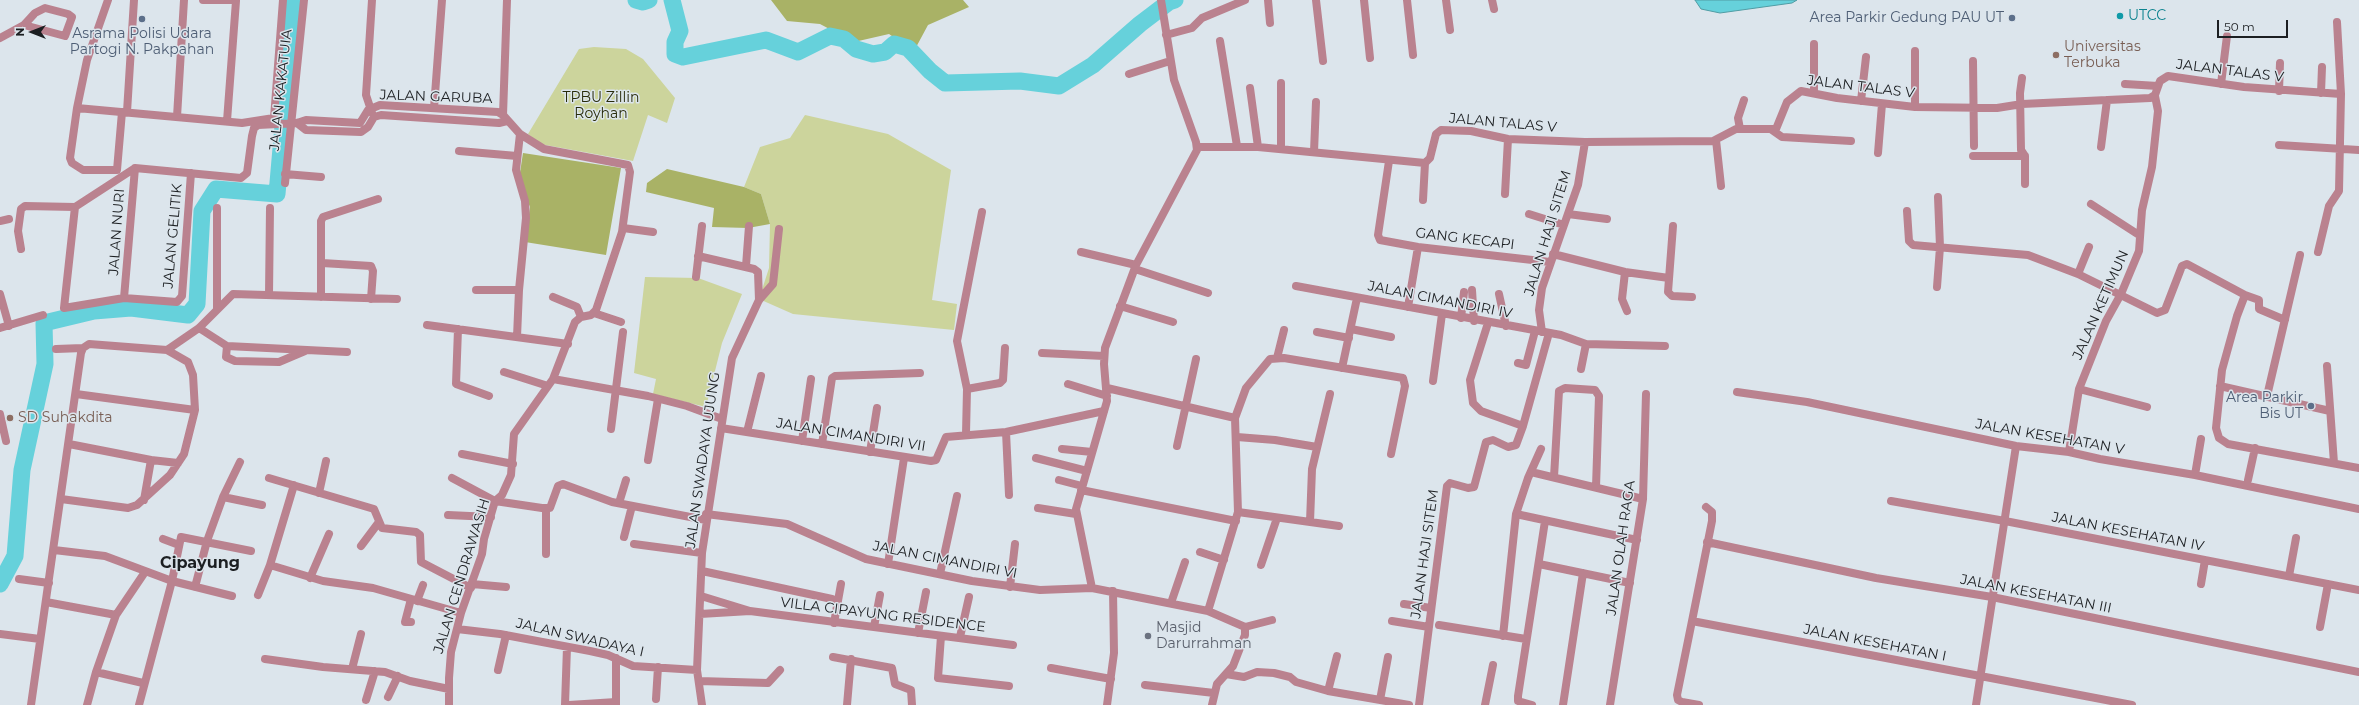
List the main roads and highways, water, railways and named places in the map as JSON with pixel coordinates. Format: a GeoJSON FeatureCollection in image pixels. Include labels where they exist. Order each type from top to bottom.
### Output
{"type":"FeatureCollection","features":[{"type":"Feature","properties":{"kind":"water"},"geometry":{"type":"Polygon","coordinates":[[[1695,0],[1797,0],[1792,3],[1720,13],[1701,9],[1695,0]]]}},
{"type":"Feature","properties":{"kind":"waterway"},"geometry":{"type":"LineString","coordinates":[[0,584],[15,556],[22,470],[45,364],[44,323],[94,311],[131,308],[188,315],[197,304],[202,211],[216,189],[277,194],[294,0]]}},
{"type":"Feature","properties":{"kind":"waterway"},"geometry":{"type":"LineString","coordinates":[[636,0],[643,2],[649,0]]}},
{"type":"Feature","properties":{"kind":"waterway"},"geometry":{"type":"LineString","coordinates":[[672,0],[680,31],[675,42],[675,54],[683,57],[766,40],[798,52],[830,36],[844,39],[856,49],[873,54],[885,52],[894,44],[908,48],[930,71],[945,83],[1020,81],[1059,86],[1093,65],[1140,24],[1169,2],[1175,0]]}},
{"type":"Feature","properties":{"kind":"place","name":"UTCC"},"geometry":{"type":"Point","coordinates":[2120,16]}},
{"type":"Feature","properties":{"kind":"place","name":"Area Parkir Gedung PAU UT"},"geometry":{"type":"Point","coordinates":[2012,18]}},
{"type":"Feature","properties":{"kind":"place","name":"Asrama Polisi Udara Partogi N. Pakpahan"},"geometry":{"type":"Point","coordinates":[142,19]}},
{"type":"Feature","properties":{"kind":"place","name":"Universitas Terbuka"},"geometry":{"type":"Point","coordinates":[2056,55]}},
{"type":"Feature","properties":{"kind":"place","name":"Area Parkir Bis UT"},"geometry":{"type":"Point","coordinates":[2311,406]}},
{"type":"Feature","properties":{"kind":"place","name":"SD Suhakdita"},"geometry":{"type":"Point","coordinates":[10,418]}},
{"type":"Feature","properties":{"kind":"place","name":"Masjid Darurrahman"},"geometry":{"type":"Point","coordinates":[1148,636]}},
{"type":"Feature","properties":{"kind":"district","name":"Cipayung"},"geometry":{"type":"Point","coordinates":[200,563]}},
{"type":"Feature","properties":{"kind":"park label","name":"TPBU Zillin Royhan"},"geometry":{"type":"Point","coordinates":[601,106]}}]}
